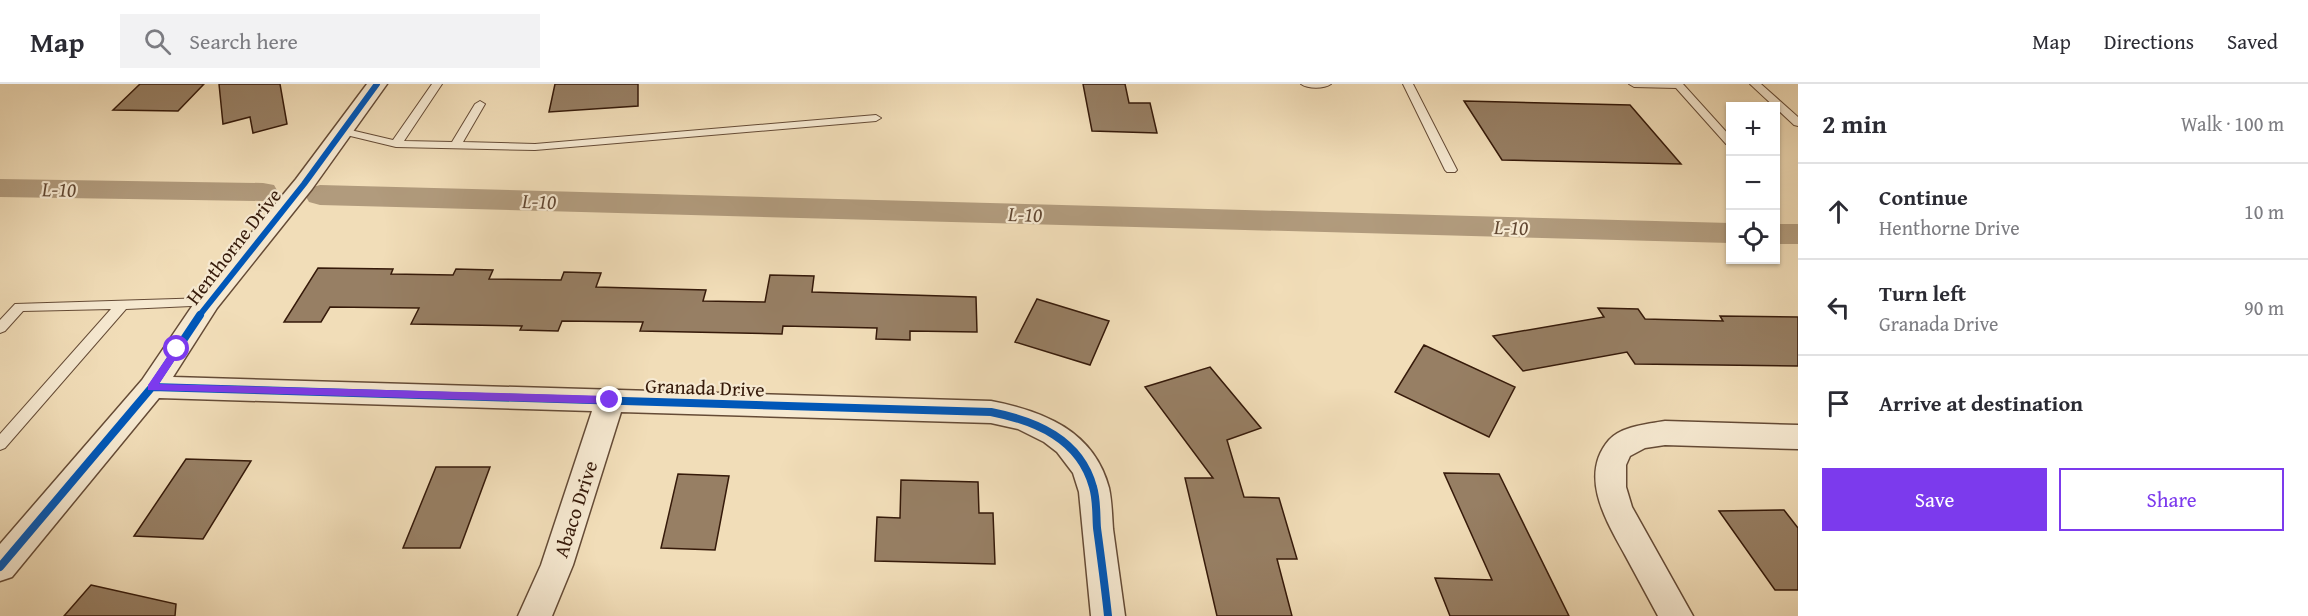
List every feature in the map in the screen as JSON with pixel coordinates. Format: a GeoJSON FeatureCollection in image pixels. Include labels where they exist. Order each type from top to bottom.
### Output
{"type":"FeatureCollection","features":[{"type":"Feature","properties":{"kind":"street","name":"Henthorne Drive"},"geometry":{"type":"LineString","coordinates":[[0,567],[152,387],[208,302],[304,184],[377,84]]}},
{"type":"Feature","properties":{"kind":"street","name":"Granada Drive"},"geometry":{"type":"LineString","coordinates":[[152,387],[991,412],[1016,416],[1043,425],[1066,441],[1083,462],[1093,486],[1108,616]]}},
{"type":"Feature","properties":{"kind":"street","name":"Abaco Drive"},"geometry":{"type":"LineString","coordinates":[[535,616],[557,565],[610,400]]}},
{"type":"Feature","properties":{"kind":"street"},"geometry":{"type":"LineString","coordinates":[[1676,616],[1617,510],[1611,487],[1611,465],[1620,448],[1639,437],[1665,433],[1798,437]]}},
{"type":"Feature","properties":{"kind":"lane"},"geometry":{"type":"LineString","coordinates":[[396,144],[437,84]]}},
{"type":"Feature","properties":{"kind":"lane"},"geometry":{"type":"LineString","coordinates":[[1306,84],[1326,84]]}},
{"type":"Feature","properties":{"kind":"lane"},"geometry":{"type":"LineString","coordinates":[[1408,84],[1451,170]]}},
{"type":"Feature","properties":{"kind":"lane"},"geometry":{"type":"LineString","coordinates":[[1634,84],[1678,84],[1726,137]]}},
{"type":"Feature","properties":{"kind":"lane"},"geometry":{"type":"LineString","coordinates":[[1755,84],[1798,123]]}},
{"type":"Feature","properties":{"kind":"lane"},"geometry":{"type":"LineString","coordinates":[[456,145],[480,104]]}},
{"type":"Feature","properties":{"kind":"lane"},"geometry":{"type":"LineString","coordinates":[[342,131],[396,144],[535,147],[876,118]]}},
{"type":"Feature","properties":{"kind":"lane"},"geometry":{"type":"LineString","coordinates":[[0,328],[20,307],[208,302]]}},
{"type":"Feature","properties":{"kind":"lane"},"geometry":{"type":"LineString","coordinates":[[0,444],[123,304]]}},
{"type":"Feature","properties":{"kind":"building"},"geometry":{"type":"Polygon","coordinates":[[[140,84],[204,84],[178,111],[113,110],[140,84]]]}},
{"type":"Feature","properties":{"kind":"building"},"geometry":{"type":"Polygon","coordinates":[[[219,84],[280,84],[287,124],[253,133],[250,117],[223,124],[219,84]]]}},
{"type":"Feature","properties":{"kind":"building"},"geometry":{"type":"Polygon","coordinates":[[[555,84],[638,84],[638,106],[549,112],[555,84]]]}},
{"type":"Feature","properties":{"kind":"building"},"geometry":{"type":"Polygon","coordinates":[[[1083,84],[1125,84],[1129,103],[1150,103],[1157,133],[1092,131],[1083,84]]]}},
{"type":"Feature","properties":{"kind":"building"},"geometry":{"type":"Polygon","coordinates":[[[1464,101],[1630,105],[1681,164],[1502,160],[1464,101]]]}},
{"type":"Feature","properties":{"kind":"building"},"geometry":{"type":"Polygon","coordinates":[[[318,268],[393,269],[391,274],[453,275],[456,269],[493,270],[489,279],[561,280],[564,272],[601,273],[596,287],[706,290],[703,301],[765,302],[770,275],[814,276],[812,292],[976,297],[977,332],[910,331],[910,340],[876,339],[877,328],[783,326],[782,334],[640,331],[643,322],[562,321],[558,331],[520,330],[522,326],[411,324],[419,308],[330,307],[321,322],[284,322],[318,268]]]}},
{"type":"Feature","properties":{"kind":"building"},"geometry":{"type":"Polygon","coordinates":[[[1037,299],[1109,321],[1090,365],[1015,342],[1037,299]]]}},
{"type":"Feature","properties":{"kind":"building"},"geometry":{"type":"Polygon","coordinates":[[[1598,308],[1638,309],[1645,319],[1723,321],[1720,316],[1798,317],[1798,366],[1635,364],[1627,352],[1523,371],[1493,336],[1604,317],[1598,308]]]}},
{"type":"Feature","properties":{"kind":"building"},"geometry":{"type":"Polygon","coordinates":[[[1424,345],[1515,387],[1489,437],[1395,392],[1424,345]]]}},
{"type":"Feature","properties":{"kind":"building"},"geometry":{"type":"Polygon","coordinates":[[[1210,367],[1261,428],[1227,440],[1244,497],[1279,498],[1297,559],[1277,559],[1292,616],[1217,616],[1185,478],[1213,478],[1145,387],[1210,367]]]}},
{"type":"Feature","properties":{"kind":"building"},"geometry":{"type":"Polygon","coordinates":[[[186,459],[251,461],[203,539],[134,536],[186,459]]]}},
{"type":"Feature","properties":{"kind":"building"},"geometry":{"type":"Polygon","coordinates":[[[436,467],[490,467],[460,548],[403,548],[436,467]]]}},
{"type":"Feature","properties":{"kind":"building"},"geometry":{"type":"Polygon","coordinates":[[[1444,473],[1499,474],[1569,616],[1450,616],[1435,578],[1492,580],[1444,473]]]}},
{"type":"Feature","properties":{"kind":"building"},"geometry":{"type":"Polygon","coordinates":[[[678,474],[729,476],[715,550],[661,548],[678,474]]]}},
{"type":"Feature","properties":{"kind":"building"},"geometry":{"type":"Polygon","coordinates":[[[901,480],[978,482],[979,513],[993,513],[995,564],[875,561],[877,517],[900,518],[901,480]]]}},
{"type":"Feature","properties":{"kind":"building"},"geometry":{"type":"Polygon","coordinates":[[[1784,510],[1798,528],[1798,590],[1775,590],[1719,511],[1784,510]]]}},
{"type":"Feature","properties":{"kind":"building"},"geometry":{"type":"Polygon","coordinates":[[[91,585],[176,604],[175,616],[64,616],[91,585]]]}},
{"type":"Feature","properties":{"kind":"waterway","name":"L-10"},"geometry":{"type":"LineString","coordinates":[[0,188],[263,192]]}},
{"type":"Feature","properties":{"kind":"waterway","name":"L-10"},"geometry":{"type":"LineString","coordinates":[[320,195],[1726,233]]}},
{"type":"Feature","properties":{"kind":"waterway","name":"L-10"},"geometry":{"type":"LineString","coordinates":[[1780,234],[1798,234]]}},
{"type":"Feature","properties":{"kind":"cycle path"},"geometry":{"type":"LineString","coordinates":[[0,567],[152,387],[208,302],[304,184],[377,84]]}},
{"type":"Feature","properties":{"kind":"cycle path"},"geometry":{"type":"LineString","coordinates":[[152,387],[991,412],[1008,415],[1040,426],[1054,434],[1067,444],[1087,470],[1094,492],[1108,616]]}},
{"type":"Feature","properties":{"kind":"route"},"geometry":{"type":"LineString","coordinates":[[177,349],[152,387],[610,400]]}}]}
